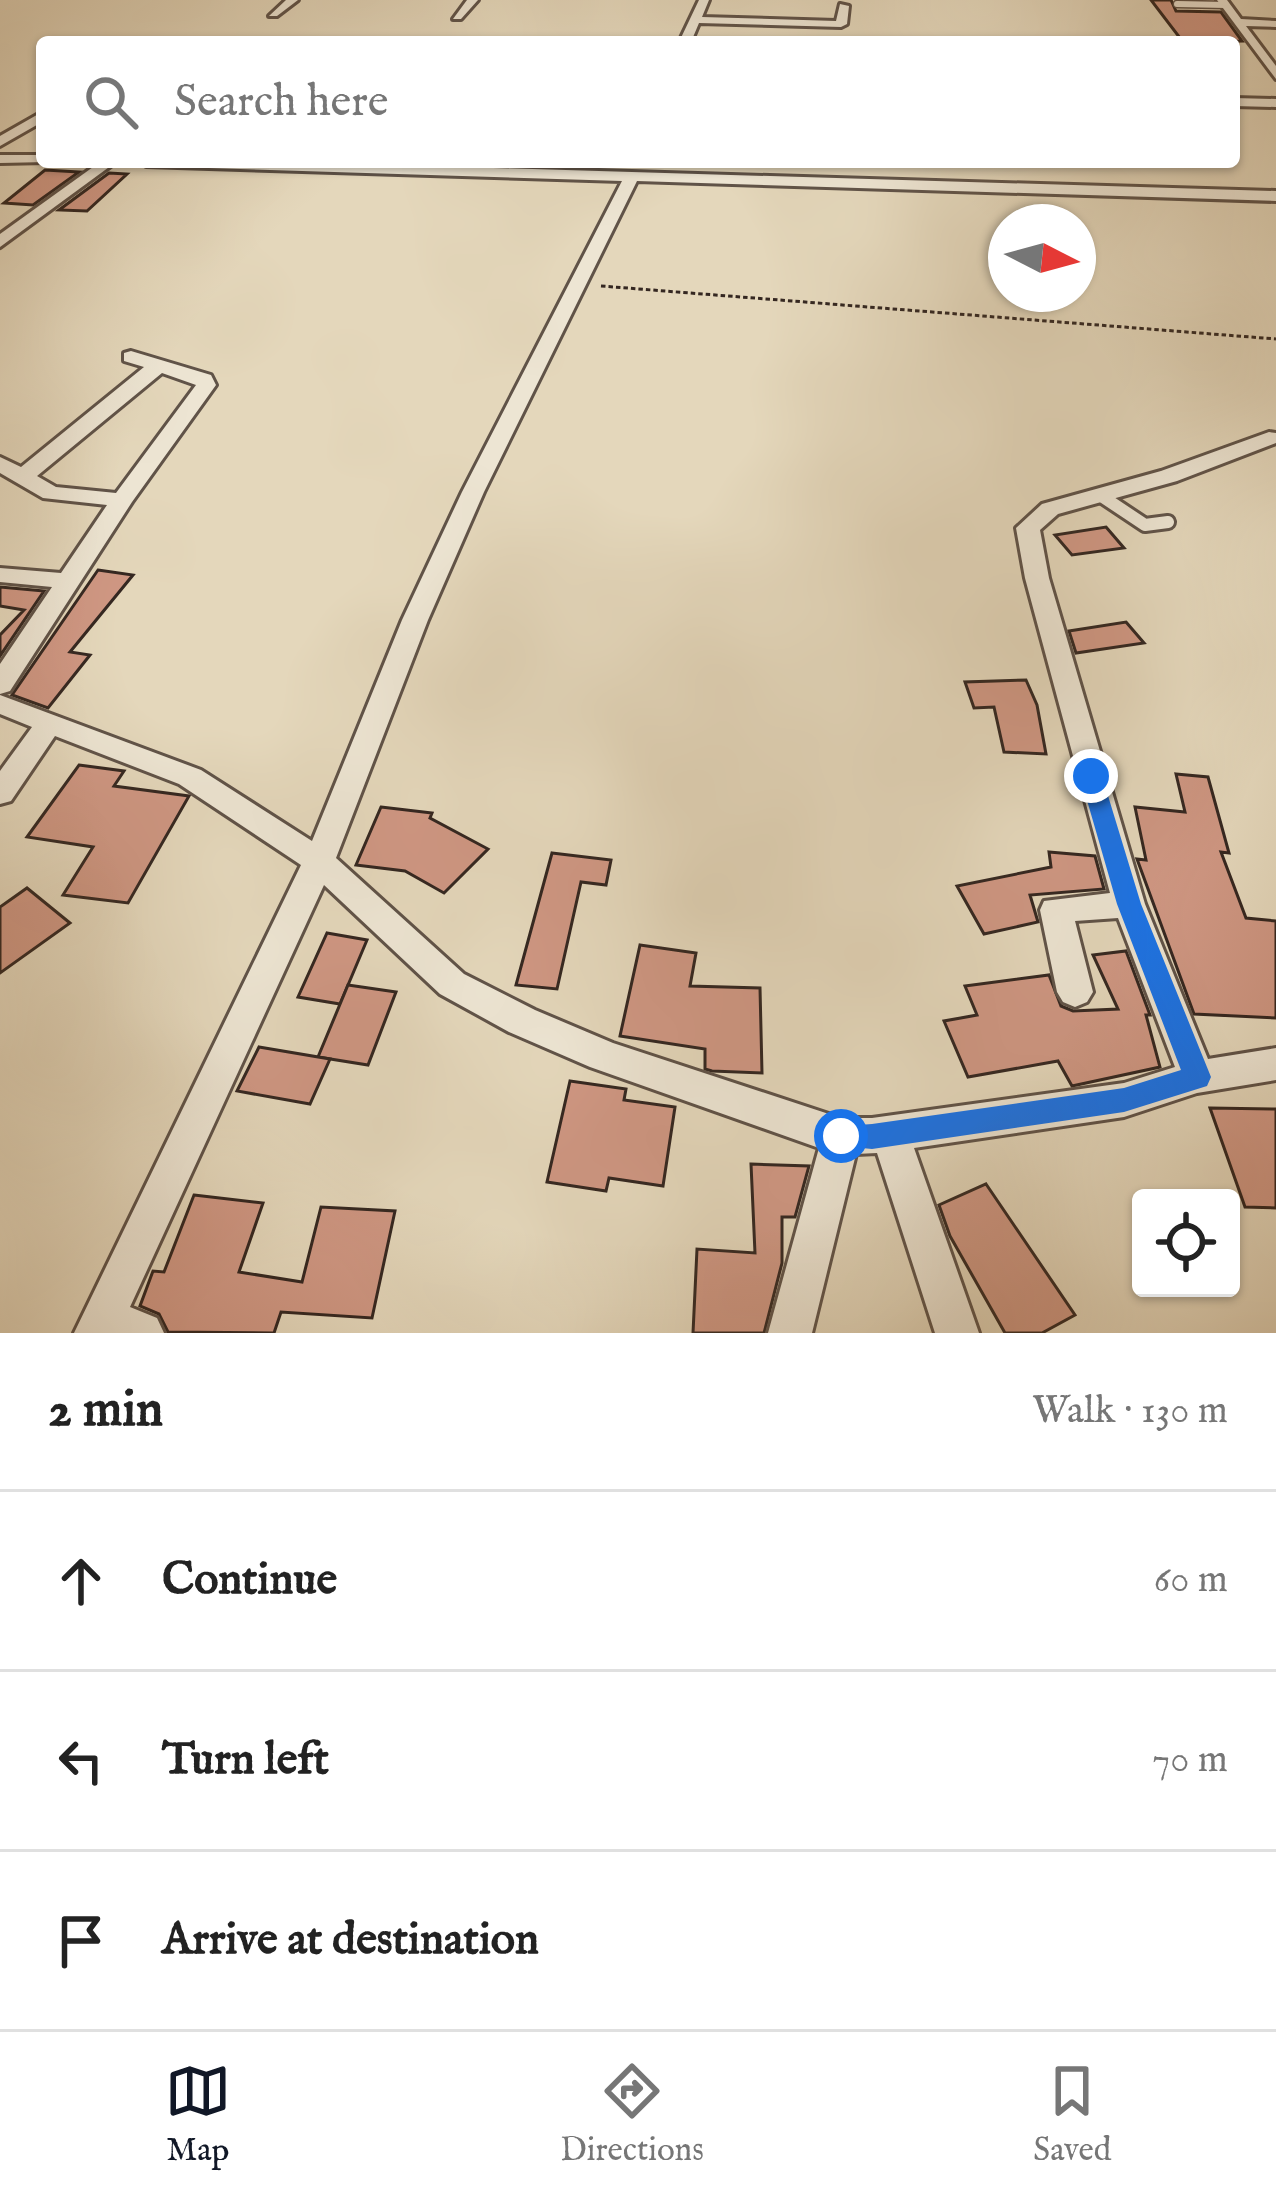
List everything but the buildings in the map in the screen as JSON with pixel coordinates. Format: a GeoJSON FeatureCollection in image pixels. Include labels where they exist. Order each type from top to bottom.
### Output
{"type":"FeatureCollection","features":[{"type":"Feature","properties":{"kind":"street"},"geometry":{"type":"LineString","coordinates":[[153,8],[166,0]]}},
{"type":"Feature","properties":{"kind":"street"},"geometry":{"type":"LineString","coordinates":[[273,14],[293,0]]}},
{"type":"Feature","properties":{"kind":"street"},"geometry":{"type":"LineString","coordinates":[[457,17],[472,0]]}},
{"type":"Feature","properties":{"kind":"street"},"geometry":{"type":"LineString","coordinates":[[688,36],[704,0]]}},
{"type":"Feature","properties":{"kind":"street"},"geometry":{"type":"LineString","coordinates":[[1224,3],[1276,75]]}},
{"type":"Feature","properties":{"kind":"street"},"geometry":{"type":"LineString","coordinates":[[695,20],[804,23],[841,29],[844,6]]}},
{"type":"Feature","properties":{"kind":"street"},"geometry":{"type":"LineString","coordinates":[[1240,22],[1276,24]]}},
{"type":"Feature","properties":{"kind":"street"},"geometry":{"type":"LineString","coordinates":[[1240,102],[1276,103]]}},
{"type":"Feature","properties":{"kind":"street"},"geometry":{"type":"LineString","coordinates":[[0,142],[36,120]]}},
{"type":"Feature","properties":{"kind":"street"},"geometry":{"type":"LineString","coordinates":[[0,169],[8,159]]}},
{"type":"Feature","properties":{"kind":"street"},"geometry":{"type":"LineString","coordinates":[[0,242],[101,168]]}},
{"type":"Feature","properties":{"kind":"street"},"geometry":{"type":"LineString","coordinates":[[486,168],[1276,196]]}},
{"type":"Feature","properties":{"kind":"street"},"geometry":{"type":"LineString","coordinates":[[114,1328],[304,851],[577,284],[623,173]]}},
{"type":"Feature","properties":{"kind":"street"},"geometry":{"type":"LineString","coordinates":[[0,686],[122,500],[206,385],[204,379],[130,357]]}},
{"type":"Feature","properties":{"kind":"street"},"geometry":{"type":"LineString","coordinates":[[24,475],[159,365]]}},
{"type":"Feature","properties":{"kind":"street"},"geometry":{"type":"LineString","coordinates":[[1197,1077],[1129,904],[1028,543],[1034,519],[1269,438]]}},
{"type":"Feature","properties":{"kind":"street"},"geometry":{"type":"LineString","coordinates":[[0,464],[57,495],[122,500]]}},
{"type":"Feature","properties":{"kind":"street"},"geometry":{"type":"LineString","coordinates":[[0,575],[69,581]]}},
{"type":"Feature","properties":{"kind":"street"},"geometry":{"type":"LineString","coordinates":[[0,704],[190,777],[304,851],[452,984],[505,1012],[603,1056],[841,1136],[1124,1100],[1197,1077],[1276,1064]]}},
{"type":"Feature","properties":{"kind":"street"},"geometry":{"type":"LineString","coordinates":[[0,793],[49,724]]}},
{"type":"Feature","properties":{"kind":"street"},"geometry":{"type":"LineString","coordinates":[[1075,992],[1056,910],[1129,904]]}},
{"type":"Feature","properties":{"kind":"street"},"geometry":{"type":"LineString","coordinates":[[890,1133],[957,1333]]}},
{"type":"Feature","properties":{"kind":"street"},"geometry":{"type":"LineString","coordinates":[[790,1333],[841,1136]]}},
{"type":"Feature","properties":{"kind":"lane"},"geometry":{"type":"LineString","coordinates":[[1178,4],[1224,3]]}},
{"type":"Feature","properties":{"kind":"lane"},"geometry":{"type":"LineString","coordinates":[[1100,495],[1145,525],[1168,522]]}},
{"type":"Feature","properties":{"kind":"path"},"geometry":{"type":"LineString","coordinates":[[577,284],[1276,339]]}},
{"type":"Feature","properties":{"kind":"route"},"geometry":{"type":"LineString","coordinates":[[841,1136],[872,1136],[1124,1100],[1197,1077],[1129,904],[1091,776]]}}]}
